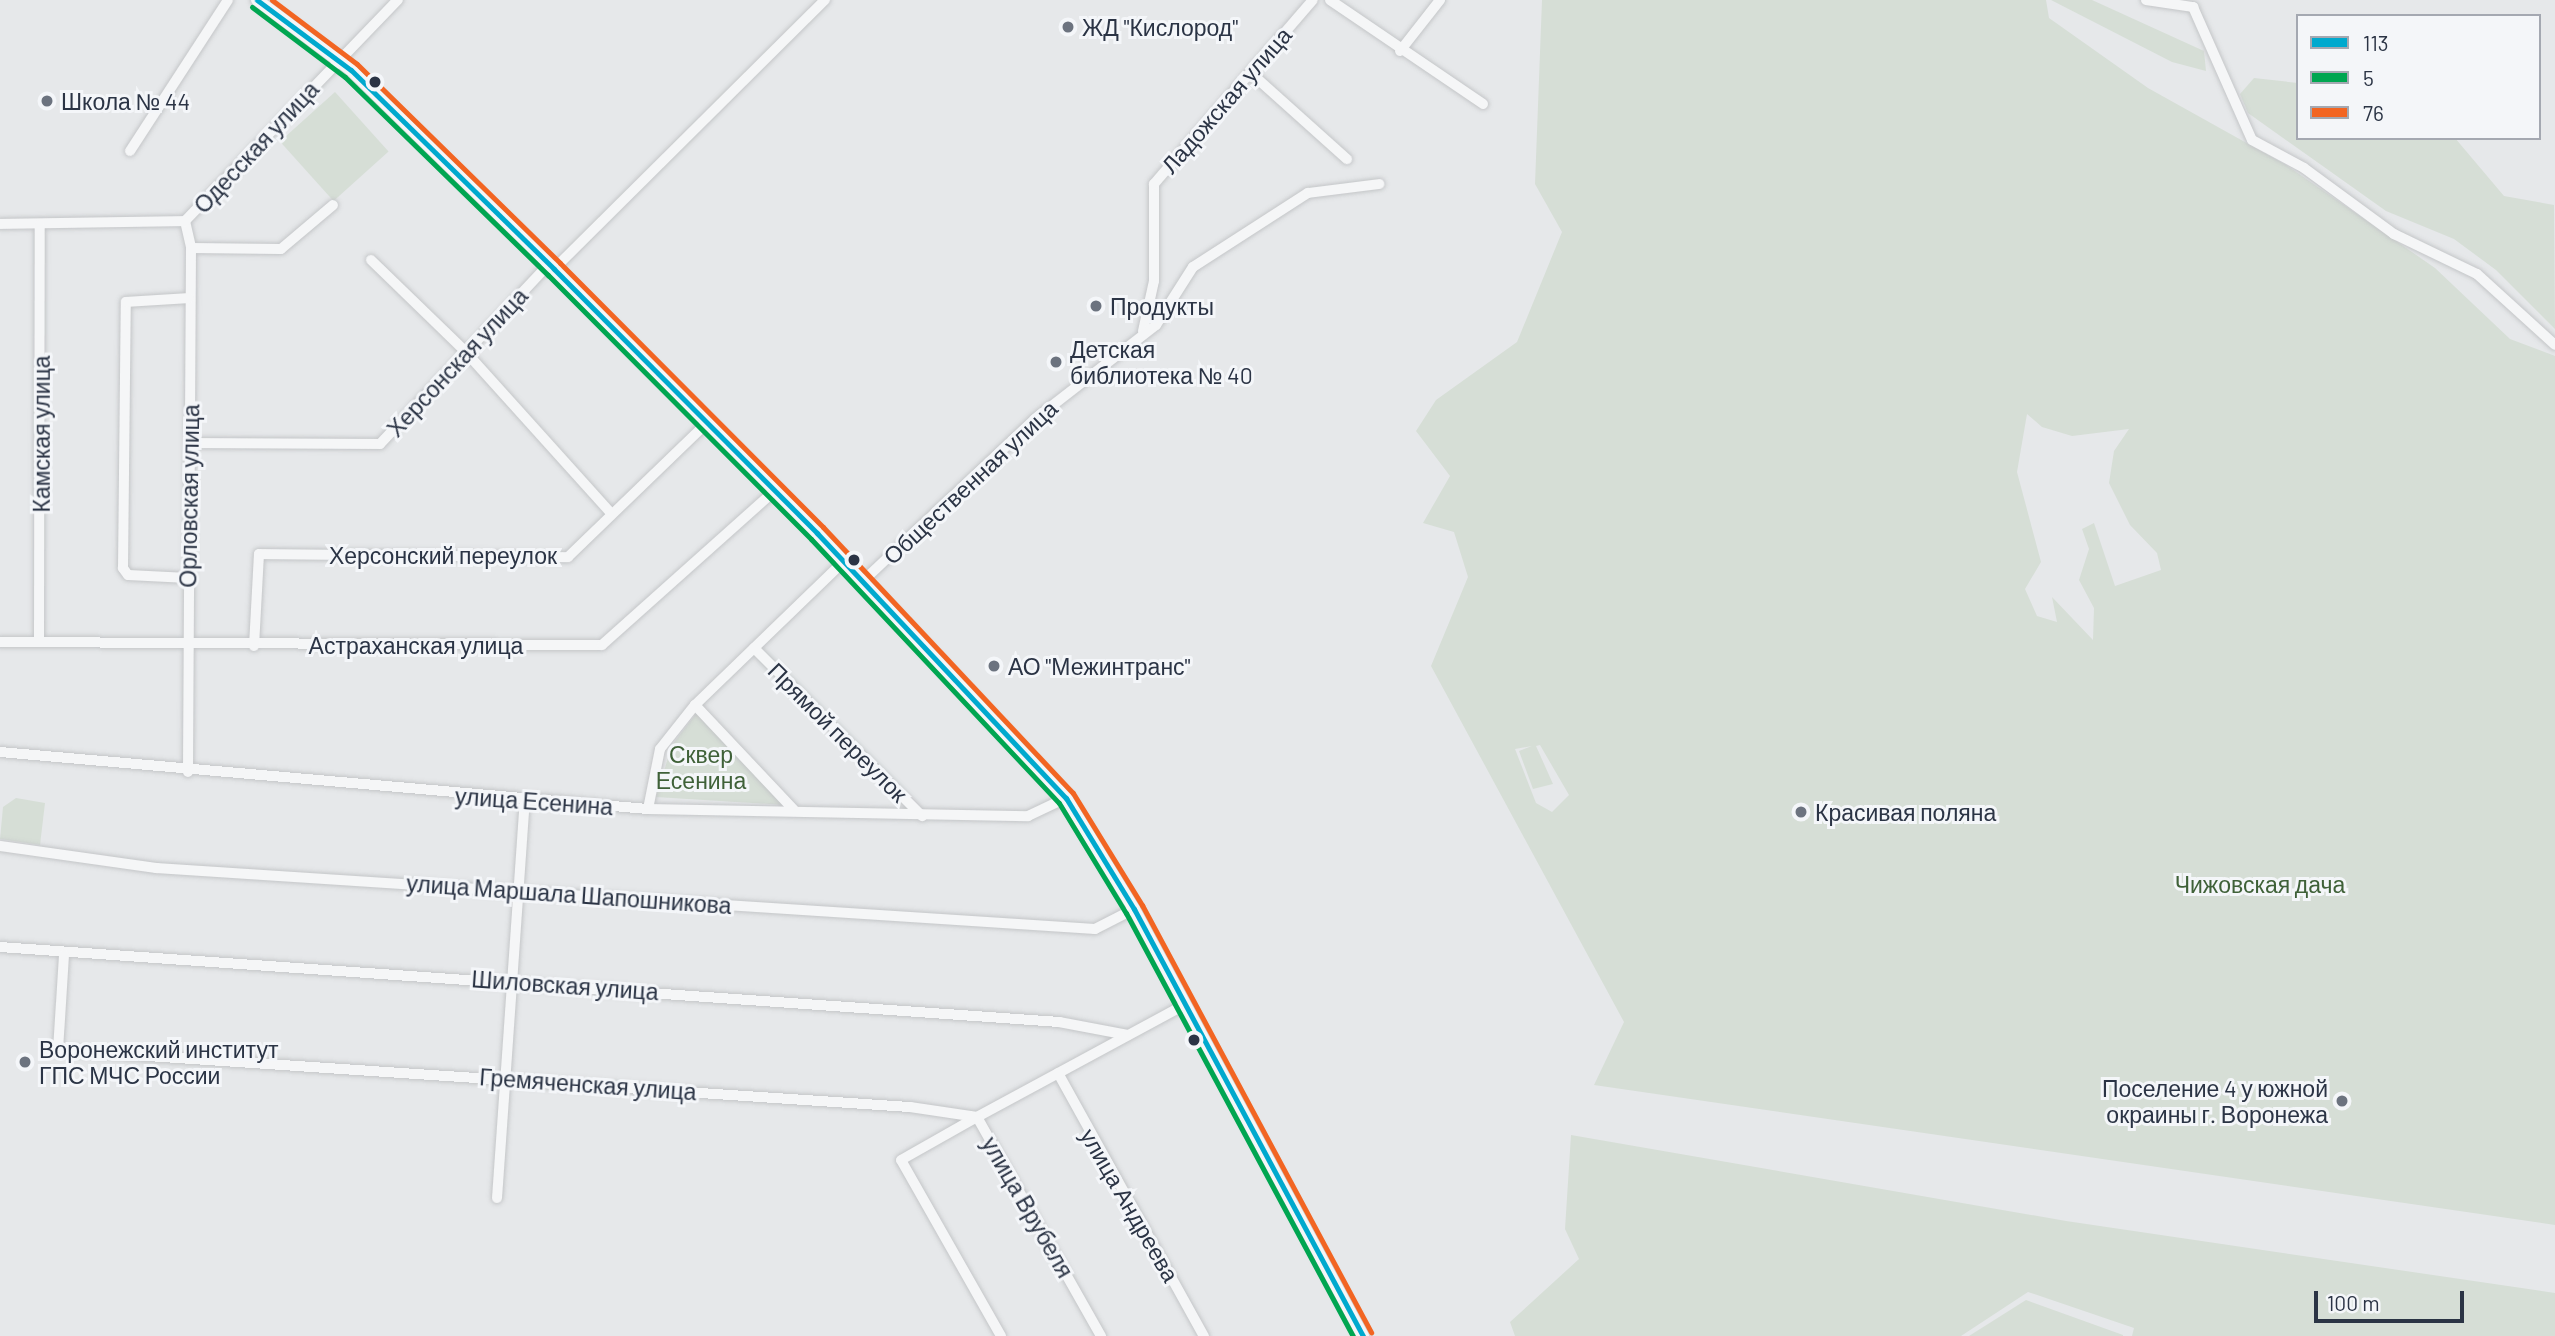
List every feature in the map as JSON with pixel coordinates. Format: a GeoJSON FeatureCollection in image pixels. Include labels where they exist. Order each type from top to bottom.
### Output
{"type":"FeatureCollection","features":[{"type":"Feature","properties":{"kind":"street"},"geometry":{"type":"LineString","coordinates":[[130,151],[228,0]]}},
{"type":"Feature","properties":{"kind":"street"},"geometry":{"type":"LineString","coordinates":[[257,0],[341,61],[552,267],[708,422],[1066,798],[1134,909],[1363,1336]]}},
{"type":"Feature","properties":{"kind":"street","name":"Одесская улица"},"geometry":{"type":"LineString","coordinates":[[0,223],[40,225],[185,221],[398,0]]}},
{"type":"Feature","properties":{"kind":"street","name":"Херсонская улица"},"geometry":{"type":"LineString","coordinates":[[190,443],[380,444],[465,351],[825,0]]}},
{"type":"Feature","properties":{"kind":"street","name":"Ладожская улица"},"geometry":{"type":"LineString","coordinates":[[1143,331],[1154,281],[1154,184],[1313,0]]}},
{"type":"Feature","properties":{"kind":"street"},"geometry":{"type":"LineString","coordinates":[[1330,0],[1400,51],[1483,104]]}},
{"type":"Feature","properties":{"kind":"street"},"geometry":{"type":"LineString","coordinates":[[1400,51],[1440,0]]}},
{"type":"Feature","properties":{"kind":"street"},"geometry":{"type":"LineString","coordinates":[[2146,0],[2194,3],[2252,140],[2304,168],[2394,234],[2477,274],[2555,345]]}},
{"type":"Feature","properties":{"kind":"street"},"geometry":{"type":"LineString","coordinates":[[1251,73],[1347,159]]}},
{"type":"Feature","properties":{"kind":"street","name":"Общественная улица"},"geometry":{"type":"LineString","coordinates":[[862,582],[1035,419],[1143,331],[1156,325],[1193,267],[1239,232],[1308,193],[1378,184]]}},
{"type":"Feature","properties":{"kind":"street"},"geometry":{"type":"LineString","coordinates":[[191,248],[281,249],[333,205]]}},
{"type":"Feature","properties":{"kind":"street","name":"Орловская улица"},"geometry":{"type":"LineString","coordinates":[[185,221],[191,248],[188,772]]}},
{"type":"Feature","properties":{"kind":"street","name":"Камская улица"},"geometry":{"type":"LineString","coordinates":[[39,642],[40,225]]}},
{"type":"Feature","properties":{"kind":"street"},"geometry":{"type":"LineString","coordinates":[[371,260],[465,351],[611,513]]}},
{"type":"Feature","properties":{"kind":"street"},"geometry":{"type":"LineString","coordinates":[[188,578],[128,575],[124,554],[126,302],[189,298]]}},
{"type":"Feature","properties":{"kind":"street","name":"Херсонский переулок"},"geometry":{"type":"LineString","coordinates":[[254,646],[259,554],[568,557],[708,422]]}},
{"type":"Feature","properties":{"kind":"street","name":"Астраханская улица"},"geometry":{"type":"LineString","coordinates":[[0,642],[187,647],[602,645],[774,491]]}},
{"type":"Feature","properties":{"kind":"street"},"geometry":{"type":"LineString","coordinates":[[649,809],[660,748],[695,705],[843,562]]}},
{"type":"Feature","properties":{"kind":"street","name":"Прямой переулок"},"geometry":{"type":"LineString","coordinates":[[754,648],[922,816]]}},
{"type":"Feature","properties":{"kind":"street"},"geometry":{"type":"LineString","coordinates":[[695,705],[794,810]]}},
{"type":"Feature","properties":{"kind":"street","name":"улица Есенина"},"geometry":{"type":"LineString","coordinates":[[0,752],[525,802],[649,809],[1028,816],[1066,798]]}},
{"type":"Feature","properties":{"kind":"street"},"geometry":{"type":"LineString","coordinates":[[497,1198],[525,802]]}},
{"type":"Feature","properties":{"kind":"street","name":"улица Маршала Шапошникова"},"geometry":{"type":"LineString","coordinates":[[0,846],[156,868],[1095,929],[1134,909]]}},
{"type":"Feature","properties":{"kind":"street","name":"Шиловская улица"},"geometry":{"type":"LineString","coordinates":[[0,947],[64,955],[512,981],[1059,1022],[1128,1036]]}},
{"type":"Feature","properties":{"kind":"street","name":"Гремяченская улица"},"geometry":{"type":"LineString","coordinates":[[64,955],[58,1050],[911,1107],[977,1117]]}},
{"type":"Feature","properties":{"kind":"street"},"geometry":{"type":"LineString","coordinates":[[977,1117],[1184,1005]]}},
{"type":"Feature","properties":{"kind":"street","name":"улица Андреева"},"geometry":{"type":"LineString","coordinates":[[1058,1073],[1204,1336]]}},
{"type":"Feature","properties":{"kind":"street","name":"улица Врубеля"},"geometry":{"type":"LineString","coordinates":[[1000,1336],[901,1160],[977,1117],[1101,1336]]}},
{"type":"Feature","properties":{"kind":"green space","name":"Чижовская дача"},"geometry":{"type":"Polygon","coordinates":[[[1542,0],[2046,0],[2049,18],[2148,88],[2286,165],[2435,268],[2510,339],[2555,356],[2555,1225],[1594,1085],[1624,1022],[1431,666],[1468,577],[1454,532],[1423,523],[1450,476],[1416,431],[1436,400],[1517,342],[1562,232],[1535,184],[1542,0]],[[2027,414],[2017,472],[2041,562],[2025,589],[2037,616],[2057,622],[2052,597],[2093,640],[2094,608],[2079,580],[2089,549],[2082,529],[2094,523],[2115,586],[2161,570],[2157,553],[2130,525],[2109,483],[2114,451],[2129,429],[2072,436],[2042,427],[2027,414]],[[1540,745],[1536,746],[1553,784],[1533,789],[1519,751],[1532,746],[1515,749],[1536,803],[1552,812],[1569,795],[1540,745]]]}},
{"type":"Feature","properties":{"kind":"green space"},"geometry":{"type":"Polygon","coordinates":[[[2051,0],[2092,0],[2204,51],[2206,71],[2172,62],[2051,0]]]}},
{"type":"Feature","properties":{"kind":"green space"},"geometry":{"type":"Polygon","coordinates":[[[2254,78],[2296,83],[2296,140],[2457,140],[2504,196],[2554,205],[2555,329],[2496,270],[2454,239],[2386,211],[2248,113],[2240,94],[2254,78]]]}},
{"type":"Feature","properties":{"kind":"green space"},"geometry":{"type":"Polygon","coordinates":[[[335,92],[389,151],[334,201],[280,142],[335,92]]]}},
{"type":"Feature","properties":{"kind":"green space","name":"Сквер Есенина"},"geometry":{"type":"Polygon","coordinates":[[[698,711],[785,805],[656,797],[672,745],[698,711]]]}},
{"type":"Feature","properties":{"kind":"green space"},"geometry":{"type":"Polygon","coordinates":[[[16,798],[45,803],[40,845],[0,839],[3,807],[16,798]]]}},
{"type":"Feature","properties":{"kind":"green space"},"geometry":{"type":"Polygon","coordinates":[[[1571,1135],[2066,1221],[2555,1293],[2555,1336],[2132,1336],[2134,1328],[2028,1292],[1961,1336],[1515,1336],[1510,1322],[1579,1259],[1565,1229],[1571,1135]]]}},
{"type":"Feature","properties":{"kind":"green space"},"geometry":{"type":"Polygon","coordinates":[[[2026,1300],[2123,1335],[2123,1336],[1969,1336],[2026,1300]]]}},
{"type":"Feature","properties":{"kind":"transit line","name":"113"},"geometry":{"type":"LineString","coordinates":[[257,0],[351,70],[554,269],[817,533],[1066,798],[1134,909],[1363,1336]]}},
{"type":"Feature","properties":{"kind":"transit line","name":"76"},"geometry":{"type":"LineString","coordinates":[[272,0],[357,64],[560,263],[823,527],[1073,793],[1142,905],[1371,1332]]}},
{"type":"Feature","properties":{"kind":"transit line","name":"5"},"geometry":{"type":"LineString","coordinates":[[252,7],[345,77],[548,275],[811,539],[1059,803],[1126,913],[1353,1336]]}},
{"type":"Feature","properties":{"kind":"place","name":"ЖД \"Кислород\""},"geometry":{"type":"Point","coordinates":[1068,27]}},
{"type":"Feature","properties":{"kind":"place","name":"Школа № 44"},"geometry":{"type":"Point","coordinates":[47,101]}},
{"type":"Feature","properties":{"kind":"place","name":"Продукты"},"geometry":{"type":"Point","coordinates":[1096,306]}},
{"type":"Feature","properties":{"kind":"place","name":"Детская библиотека № 40"},"geometry":{"type":"Point","coordinates":[1056,362]}},
{"type":"Feature","properties":{"kind":"place","name":"АО \"Межинтранс\""},"geometry":{"type":"Point","coordinates":[994,666]}},
{"type":"Feature","properties":{"kind":"place","name":"Красивая поляна"},"geometry":{"type":"Point","coordinates":[1801,812]}},
{"type":"Feature","properties":{"kind":"place","name":"Воронежский институт ГПС МЧС России"},"geometry":{"type":"Point","coordinates":[25,1062]}},
{"type":"Feature","properties":{"kind":"place","name":"Поселение 4 у южной окраины г. Воронежа"},"geometry":{"type":"Point","coordinates":[2342,1101]}}]}
